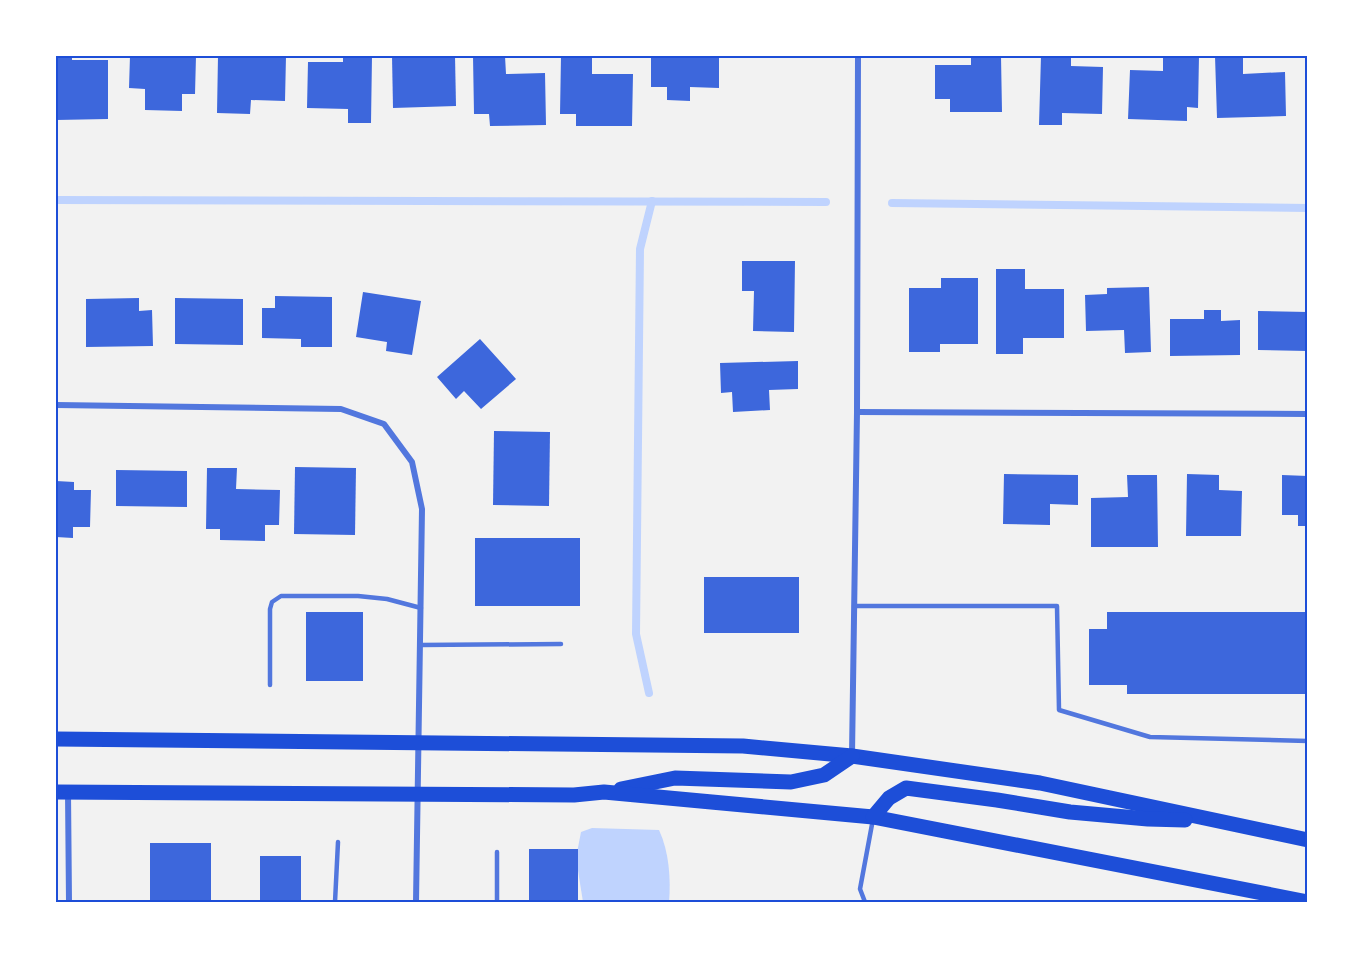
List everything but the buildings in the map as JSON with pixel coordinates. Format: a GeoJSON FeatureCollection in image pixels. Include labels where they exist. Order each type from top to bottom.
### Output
{"type":"FeatureCollection","features":[{"type":"Feature","properties":{"kind":"main road"},"geometry":{"type":"LineString","coordinates":[[56,739],[743,746],[852,756],[1040,783],[1308,840]]}},
{"type":"Feature","properties":{"kind":"main road"},"geometry":{"type":"LineString","coordinates":[[62,792],[574,795],[604,792],[675,778],[791,782],[824,776],[852,756]]}},
{"type":"Feature","properties":{"kind":"main road"},"geometry":{"type":"LineString","coordinates":[[873,817],[889,798],[906,788],[976,796],[1070,812],[1148,819],[1227,822]]}},
{"type":"Feature","properties":{"kind":"main road"},"geometry":{"type":"LineString","coordinates":[[604,792],[873,817],[1308,902]]}},
{"type":"Feature","properties":{"kind":"street"},"geometry":{"type":"LineString","coordinates":[[852,756],[857,412],[858,56]]}},
{"type":"Feature","properties":{"kind":"street"},"geometry":{"type":"LineString","coordinates":[[56,405],[341,409],[384,424],[412,462],[422,509],[416,903]]}},
{"type":"Feature","properties":{"kind":"street"},"geometry":{"type":"LineString","coordinates":[[857,412],[1308,414]]}},
{"type":"Feature","properties":{"kind":"street"},"geometry":{"type":"LineString","coordinates":[[62,792],[69,903]]}},
{"type":"Feature","properties":{"kind":"lane"},"geometry":{"type":"LineString","coordinates":[[270,685],[270,609],[272,602],[281,596],[358,596],[387,599],[421,608]]}},
{"type":"Feature","properties":{"kind":"lane"},"geometry":{"type":"LineString","coordinates":[[854,606],[1057,606],[1059,710],[1150,737],[1308,741]]}},
{"type":"Feature","properties":{"kind":"lane"},"geometry":{"type":"LineString","coordinates":[[421,645],[561,644]]}},
{"type":"Feature","properties":{"kind":"lane"},"geometry":{"type":"LineString","coordinates":[[865,903],[860,889],[873,817]]}},
{"type":"Feature","properties":{"kind":"lane"},"geometry":{"type":"LineString","coordinates":[[335,903],[338,842]]}},
{"type":"Feature","properties":{"kind":"lane"},"geometry":{"type":"LineString","coordinates":[[496,852],[497,903]]}},
{"type":"Feature","properties":{"kind":"water"},"geometry":{"type":"Polygon","coordinates":[[[592,828],[659,830],[668,865],[669,902],[583,902],[576,858],[581,832],[592,828]]]}},
{"type":"Feature","properties":{"kind":"waterway"},"geometry":{"type":"LineString","coordinates":[[56,200],[826,202]]}},
{"type":"Feature","properties":{"kind":"waterway"},"geometry":{"type":"LineString","coordinates":[[649,693],[636,634],[640,249],[652,201]]}},
{"type":"Feature","properties":{"kind":"waterway"},"geometry":{"type":"LineString","coordinates":[[892,203],[1308,208]]}}]}
